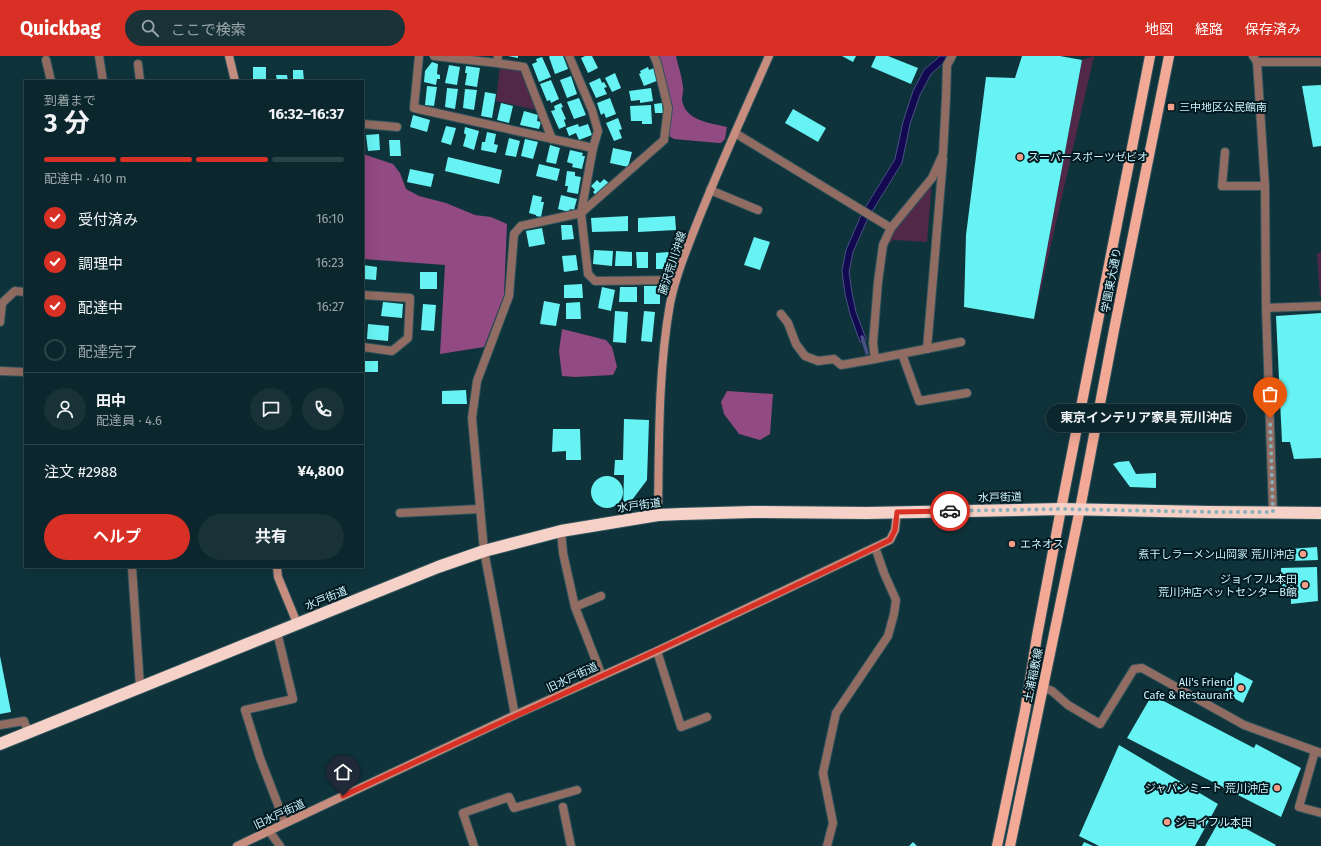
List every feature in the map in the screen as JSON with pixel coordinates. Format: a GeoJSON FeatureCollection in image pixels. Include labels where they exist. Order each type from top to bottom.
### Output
{"type":"FeatureCollection","features":[{"type":"Feature","properties":{"kind":"highway","name":"水戸街道"},"geometry":{"type":"LineString","coordinates":[[0,744],[438,567],[484,552],[561,531],[658,515],[738,512],[897,512],[1080,509],[1321,513]]}},
{"type":"Feature","properties":{"kind":"main road","name":"学園東大通り"},"geometry":{"type":"LineString","coordinates":[[1061,509],[1150,56]]}},
{"type":"Feature","properties":{"kind":"main road","name":"学園東大通り"},"geometry":{"type":"LineString","coordinates":[[1080,509],[1169,56]]}},
{"type":"Feature","properties":{"kind":"main road","name":"土浦稲敷線"},"geometry":{"type":"LineString","coordinates":[[996,846],[1025,711],[1037,636],[1061,509]]}},
{"type":"Feature","properties":{"kind":"main road","name":"土浦稲敷線"},"geometry":{"type":"LineString","coordinates":[[1010,846],[1080,509]]}},
{"type":"Feature","properties":{"kind":"street"},"geometry":{"type":"LineString","coordinates":[[99,56],[103,80]]}},
{"type":"Feature","properties":{"kind":"street"},"geometry":{"type":"LineString","coordinates":[[229,56],[235,80]]}},
{"type":"Feature","properties":{"kind":"street"},"geometry":{"type":"LineString","coordinates":[[419,56],[414,108],[594,148]]}},
{"type":"Feature","properties":{"kind":"street"},"geometry":{"type":"LineString","coordinates":[[434,56],[498,59],[524,67],[552,139]]}},
{"type":"Feature","properties":{"kind":"street"},"geometry":{"type":"LineString","coordinates":[[569,56],[592,110],[598,131],[581,213],[588,274],[594,281],[676,280]]}},
{"type":"Feature","properties":{"kind":"street"},"geometry":{"type":"LineString","coordinates":[[515,715],[484,552],[472,418],[477,381],[509,296],[514,234],[521,226],[581,213],[664,140],[668,108],[654,56]]}},
{"type":"Feature","properties":{"kind":"street","name":"藤沢荒川沖線"},"geometry":{"type":"LineString","coordinates":[[658,515],[659,430],[662,370],[670,303],[676,280],[710,190],[769,56]]}},
{"type":"Feature","properties":{"kind":"street"},"geometry":{"type":"LineString","coordinates":[[927,349],[943,154],[947,65],[952,56]]}},
{"type":"Feature","properties":{"kind":"street"},"geometry":{"type":"LineString","coordinates":[[1273,512],[1266,308],[1265,186],[1255,59],[1321,62]]}},
{"type":"Feature","properties":{"kind":"street"},"geometry":{"type":"LineString","coordinates":[[46,60],[51,80]]}},
{"type":"Feature","properties":{"kind":"street"},"geometry":{"type":"LineString","coordinates":[[138,64],[140,80]]}},
{"type":"Feature","properties":{"kind":"street"},"geometry":{"type":"LineString","coordinates":[[364,124],[397,127]]}},
{"type":"Feature","properties":{"kind":"street"},"geometry":{"type":"LineString","coordinates":[[735,133],[891,228]]}},
{"type":"Feature","properties":{"kind":"street"},"geometry":{"type":"LineString","coordinates":[[1225,152],[1222,186],[1265,186]]}},
{"type":"Feature","properties":{"kind":"street"},"geometry":{"type":"LineString","coordinates":[[875,359],[873,343],[882,245],[891,228],[932,178],[943,154]]}},
{"type":"Feature","properties":{"kind":"street"},"geometry":{"type":"LineString","coordinates":[[710,190],[758,210]]}},
{"type":"Feature","properties":{"kind":"street"},"geometry":{"type":"LineString","coordinates":[[0,322],[2,303],[16,291],[24,292]]}},
{"type":"Feature","properties":{"kind":"street"},"geometry":{"type":"LineString","coordinates":[[364,295],[410,298],[408,338],[392,351],[364,347]]}},
{"type":"Feature","properties":{"kind":"street"},"geometry":{"type":"LineString","coordinates":[[1266,308],[1321,306]]}},
{"type":"Feature","properties":{"kind":"street"},"geometry":{"type":"LineString","coordinates":[[781,314],[788,323],[796,344],[805,356],[818,361],[834,359],[840,365],[962,342]]}},
{"type":"Feature","properties":{"kind":"street"},"geometry":{"type":"LineString","coordinates":[[902,354],[920,401],[967,393]]}},
{"type":"Feature","properties":{"kind":"street"},"geometry":{"type":"LineString","coordinates":[[0,371],[24,372]]}},
{"type":"Feature","properties":{"kind":"street"},"geometry":{"type":"LineString","coordinates":[[400,513],[480,509]]}},
{"type":"Feature","properties":{"kind":"street","name":"旧水戸街道"},"geometry":{"type":"LineString","coordinates":[[237,846],[890,540],[895,530],[897,512]]}},
{"type":"Feature","properties":{"kind":"street"},"geometry":{"type":"LineString","coordinates":[[561,531],[563,553],[575,607],[602,676]]}},
{"type":"Feature","properties":{"kind":"street"},"geometry":{"type":"LineString","coordinates":[[827,846],[833,823],[823,773],[836,713],[888,636],[894,614],[896,600],[884,574],[875,547]]}},
{"type":"Feature","properties":{"kind":"street"},"geometry":{"type":"LineString","coordinates":[[132,568],[140,687]]}},
{"type":"Feature","properties":{"kind":"street"},"geometry":{"type":"LineString","coordinates":[[277,568],[278,577],[297,623]]}},
{"type":"Feature","properties":{"kind":"street"},"geometry":{"type":"LineString","coordinates":[[575,607],[601,596]]}},
{"type":"Feature","properties":{"kind":"street"},"geometry":{"type":"LineString","coordinates":[[277,632],[293,699],[245,710],[260,758],[285,823]]}},
{"type":"Feature","properties":{"kind":"street"},"geometry":{"type":"LineString","coordinates":[[657,650],[681,727],[707,717]]}},
{"type":"Feature","properties":{"kind":"street"},"geometry":{"type":"LineString","coordinates":[[1042,687],[1052,691],[1068,705],[1100,724],[1134,669],[1142,668],[1244,725],[1318,752],[1299,807],[1321,813]]}},
{"type":"Feature","properties":{"kind":"street"},"geometry":{"type":"LineString","coordinates":[[0,725],[24,721],[28,732]]}},
{"type":"Feature","properties":{"kind":"street"},"geometry":{"type":"LineString","coordinates":[[474,846],[463,813],[509,797],[514,808],[577,790]]}},
{"type":"Feature","properties":{"kind":"street"},"geometry":{"type":"LineString","coordinates":[[563,807],[571,846]]}},
{"type":"Feature","properties":{"kind":"street"},"geometry":{"type":"LineString","coordinates":[[269,831],[280,846]]}},
{"type":"Feature","properties":{"kind":"shaded area"},"geometry":{"type":"Polygon","coordinates":[[[656,56],[676,56],[682,83],[682,99],[684,106],[688,112],[699,120],[727,127],[725,139],[721,143],[674,139],[669,136],[670,120],[656,56]]]}},
{"type":"Feature","properties":{"kind":"shaded area"},"geometry":{"type":"Polygon","coordinates":[[[940,56],[949,56],[946,61],[931,74],[920,95],[910,124],[902,163],[868,218],[853,252],[849,272],[852,293],[856,312],[866,339],[860,342],[845,294],[842,271],[846,250],[862,213],[895,159],[903,122],[913,91],[924,70],[940,56]]]}},
{"type":"Feature","properties":{"kind":"shaded area"},"geometry":{"type":"Polygon","coordinates":[[[1094,56],[1034,319],[1082,60],[1094,56]]]}},
{"type":"Feature","properties":{"kind":"shaded area"},"geometry":{"type":"Polygon","coordinates":[[[500,67],[521,71],[537,110],[496,101],[500,67]]]}},
{"type":"Feature","properties":{"kind":"shaded area"},"geometry":{"type":"Polygon","coordinates":[[[364,154],[393,164],[400,173],[406,189],[419,196],[446,203],[475,215],[491,217],[507,224],[504,295],[484,347],[440,354],[445,265],[364,259],[364,154]]]}},
{"type":"Feature","properties":{"kind":"shaded area"},"geometry":{"type":"Polygon","coordinates":[[[932,181],[927,242],[894,240],[886,245],[894,230],[932,181]]]}},
{"type":"Feature","properties":{"kind":"shaded area"},"geometry":{"type":"Polygon","coordinates":[[[1317,253],[1321,253],[1321,296],[1320,296],[1317,253]]]}},
{"type":"Feature","properties":{"kind":"shaded area"},"geometry":{"type":"Polygon","coordinates":[[[562,329],[606,340],[612,347],[617,367],[613,375],[575,377],[562,376],[559,351],[562,329]]]}},
{"type":"Feature","properties":{"kind":"shaded area"},"geometry":{"type":"Polygon","coordinates":[[[727,391],[773,394],[770,434],[760,440],[739,434],[724,414],[721,402],[727,391]]]}},
{"type":"Feature","properties":{"kind":"building"},"geometry":{"type":"Polygon","coordinates":[[[563,56],[568,69],[555,74],[549,57],[563,56]]]}},
{"type":"Feature","properties":{"kind":"building"},"geometry":{"type":"Polygon","coordinates":[[[585,56],[592,56],[598,68],[588,73],[581,58],[585,56]]]}},
{"type":"Feature","properties":{"kind":"building"},"geometry":{"type":"Polygon","coordinates":[[[842,56],[856,56],[853,62],[842,56]]]}},
{"type":"Feature","properties":{"kind":"building"},"geometry":{"type":"Polygon","coordinates":[[[876,56],[888,56],[918,68],[911,84],[871,67],[876,56]]]}},
{"type":"Feature","properties":{"kind":"building","name":"スーパースポーツゼビオ"},"geometry":{"type":"Polygon","coordinates":[[[1022,56],[1060,56],[1082,60],[1034,319],[964,307],[966,235],[986,77],[1015,78],[1022,56]]]}},
{"type":"Feature","properties":{"kind":"building"},"geometry":{"type":"Polygon","coordinates":[[[542,57],[551,77],[539,82],[532,64],[537,62],[536,59],[542,57]]]}},
{"type":"Feature","properties":{"kind":"building"},"geometry":{"type":"Polygon","coordinates":[[[432,62],[438,64],[437,74],[440,75],[440,79],[437,79],[436,85],[424,82],[425,71],[432,62]]]}},
{"type":"Feature","properties":{"kind":"building"},"geometry":{"type":"Polygon","coordinates":[[[449,65],[460,67],[457,85],[445,83],[449,65]]]}},
{"type":"Feature","properties":{"kind":"building"},"geometry":{"type":"Polygon","coordinates":[[[466,66],[480,68],[477,87],[465,85],[467,73],[465,73],[466,66]]]}},
{"type":"Feature","properties":{"kind":"building"},"geometry":{"type":"Polygon","coordinates":[[[253,67],[266,67],[266,80],[253,80],[253,67]]]}},
{"type":"Feature","properties":{"kind":"building"},"geometry":{"type":"Polygon","coordinates":[[[648,67],[649,70],[654,68],[659,80],[644,86],[639,74],[641,73],[640,71],[648,67]]]}},
{"type":"Feature","properties":{"kind":"building"},"geometry":{"type":"Polygon","coordinates":[[[293,70],[303,70],[304,80],[293,80],[293,70]]]}},
{"type":"Feature","properties":{"kind":"building"},"geometry":{"type":"Polygon","coordinates":[[[615,73],[621,88],[612,92],[605,78],[615,73]]]}},
{"type":"Feature","properties":{"kind":"building"},"geometry":{"type":"Polygon","coordinates":[[[276,75],[287,75],[288,80],[277,80],[276,75]]]}},
{"type":"Feature","properties":{"kind":"building"},"geometry":{"type":"Polygon","coordinates":[[[571,76],[577,94],[567,98],[560,80],[571,76]]]}},
{"type":"Feature","properties":{"kind":"building"},"geometry":{"type":"Polygon","coordinates":[[[600,78],[602,83],[604,82],[607,87],[604,88],[607,94],[596,98],[589,83],[600,78]]]}},
{"type":"Feature","properties":{"kind":"building"},"geometry":{"type":"Polygon","coordinates":[[[551,80],[559,99],[551,103],[550,100],[547,101],[540,84],[551,80]]]}},
{"type":"Feature","properties":{"kind":"building"},"geometry":{"type":"Polygon","coordinates":[[[1321,85],[1321,146],[1313,147],[1302,86],[1321,85]]]}},
{"type":"Feature","properties":{"kind":"building"},"geometry":{"type":"Polygon","coordinates":[[[427,86],[437,87],[434,106],[425,105],[427,86]]]}},
{"type":"Feature","properties":{"kind":"building"},"geometry":{"type":"Polygon","coordinates":[[[447,88],[458,89],[455,109],[445,107],[447,88]]]}},
{"type":"Feature","properties":{"kind":"building"},"geometry":{"type":"Polygon","coordinates":[[[651,88],[653,101],[640,103],[640,100],[631,101],[629,91],[651,88]]]}},
{"type":"Feature","properties":{"kind":"building"},"geometry":{"type":"Polygon","coordinates":[[[465,89],[477,90],[474,110],[463,108],[465,89]]]}},
{"type":"Feature","properties":{"kind":"building"},"geometry":{"type":"Polygon","coordinates":[[[485,92],[496,94],[492,118],[481,116],[485,92]]]}},
{"type":"Feature","properties":{"kind":"building"},"geometry":{"type":"Polygon","coordinates":[[[579,98],[586,115],[574,119],[567,102],[579,98]]]}},
{"type":"Feature","properties":{"kind":"building"},"geometry":{"type":"Polygon","coordinates":[[[610,98],[616,114],[606,118],[604,113],[601,115],[597,103],[610,98]]]}},
{"type":"Feature","properties":{"kind":"building"},"geometry":{"type":"Polygon","coordinates":[[[501,103],[513,106],[509,123],[497,120],[501,103]]]}},
{"type":"Feature","properties":{"kind":"building"},"geometry":{"type":"Polygon","coordinates":[[[561,103],[563,107],[561,108],[566,119],[564,120],[566,126],[559,129],[551,111],[555,110],[554,106],[561,103]]]}},
{"type":"Feature","properties":{"kind":"building"},"geometry":{"type":"Polygon","coordinates":[[[662,103],[663,113],[655,113],[654,104],[662,103]]]}},
{"type":"Feature","properties":{"kind":"building"},"geometry":{"type":"Polygon","coordinates":[[[651,105],[652,124],[642,124],[642,121],[631,121],[630,106],[651,105]]]}},
{"type":"Feature","properties":{"kind":"building"},"geometry":{"type":"Polygon","coordinates":[[[793,109],[826,128],[818,142],[785,123],[793,109]]]}},
{"type":"Feature","properties":{"kind":"building"},"geometry":{"type":"Polygon","coordinates":[[[524,111],[538,115],[537,121],[541,122],[539,129],[520,125],[524,111]]]}},
{"type":"Feature","properties":{"kind":"building"},"geometry":{"type":"Polygon","coordinates":[[[413,115],[430,120],[427,132],[410,127],[413,115]]]}},
{"type":"Feature","properties":{"kind":"building"},"geometry":{"type":"Polygon","coordinates":[[[618,118],[622,129],[619,130],[622,138],[614,141],[606,123],[618,118]]]}},
{"type":"Feature","properties":{"kind":"building"},"geometry":{"type":"Polygon","coordinates":[[[578,124],[579,127],[588,124],[592,135],[579,140],[576,133],[569,136],[566,128],[578,124]]]}},
{"type":"Feature","properties":{"kind":"building"},"geometry":{"type":"Polygon","coordinates":[[[446,126],[456,128],[451,145],[441,142],[446,126]]]}},
{"type":"Feature","properties":{"kind":"building"},"geometry":{"type":"Polygon","coordinates":[[[465,127],[479,131],[474,150],[463,146],[466,135],[464,133],[465,127]]]}},
{"type":"Feature","properties":{"kind":"building"},"geometry":{"type":"Polygon","coordinates":[[[487,132],[496,134],[494,144],[498,145],[496,153],[481,150],[482,142],[485,142],[487,132]]]}},
{"type":"Feature","properties":{"kind":"building"},"geometry":{"type":"Polygon","coordinates":[[[379,134],[380,150],[368,151],[366,135],[379,134]]]}},
{"type":"Feature","properties":{"kind":"building"},"geometry":{"type":"Polygon","coordinates":[[[509,138],[520,141],[516,157],[505,155],[509,138]]]}},
{"type":"Feature","properties":{"kind":"building"},"geometry":{"type":"Polygon","coordinates":[[[525,139],[538,142],[533,159],[521,156],[525,139]]]}},
{"type":"Feature","properties":{"kind":"building"},"geometry":{"type":"Polygon","coordinates":[[[389,140],[400,140],[401,156],[390,156],[389,140]]]}},
{"type":"Feature","properties":{"kind":"building"},"geometry":{"type":"Polygon","coordinates":[[[550,145],[560,148],[556,164],[546,162],[550,145]]]}},
{"type":"Feature","properties":{"kind":"building"},"geometry":{"type":"Polygon","coordinates":[[[613,148],[632,152],[628,167],[610,163],[613,148]]]}},
{"type":"Feature","properties":{"kind":"building"},"geometry":{"type":"Polygon","coordinates":[[[570,150],[583,153],[582,156],[585,156],[582,169],[572,167],[573,164],[567,162],[570,150]]]}},
{"type":"Feature","properties":{"kind":"building"},"geometry":{"type":"Polygon","coordinates":[[[448,157],[502,170],[499,184],[445,171],[448,157]]]}},
{"type":"Feature","properties":{"kind":"building"},"geometry":{"type":"Polygon","coordinates":[[[539,164],[560,169],[557,181],[536,176],[539,164]]]}},
{"type":"Feature","properties":{"kind":"building"},"geometry":{"type":"Polygon","coordinates":[[[410,169],[434,174],[431,187],[407,182],[410,169]]]}},
{"type":"Feature","properties":{"kind":"building"},"geometry":{"type":"Polygon","coordinates":[[[567,171],[575,172],[575,176],[581,177],[578,194],[567,192],[568,186],[565,186],[567,171]]]}},
{"type":"Feature","properties":{"kind":"building"},"geometry":{"type":"Polygon","coordinates":[[[604,179],[610,184],[597,197],[593,192],[595,190],[591,186],[597,180],[600,183],[604,179]]]}},
{"type":"Feature","properties":{"kind":"building"},"geometry":{"type":"Polygon","coordinates":[[[533,195],[542,197],[541,202],[544,202],[541,217],[529,213],[533,195]]]}},
{"type":"Feature","properties":{"kind":"building"},"geometry":{"type":"Polygon","coordinates":[[[561,195],[577,199],[574,210],[570,209],[569,212],[558,209],[561,195]]]}},
{"type":"Feature","properties":{"kind":"building"},"geometry":{"type":"Polygon","coordinates":[[[628,216],[628,231],[592,232],[591,218],[628,216]]]}},
{"type":"Feature","properties":{"kind":"building"},"geometry":{"type":"Polygon","coordinates":[[[675,216],[676,230],[638,232],[638,218],[675,216]]]}},
{"type":"Feature","properties":{"kind":"building"},"geometry":{"type":"Polygon","coordinates":[[[561,225],[572,225],[574,239],[562,240],[561,225]]]}},
{"type":"Feature","properties":{"kind":"building"},"geometry":{"type":"Polygon","coordinates":[[[542,228],[545,244],[529,247],[526,231],[542,228]]]}},
{"type":"Feature","properties":{"kind":"building"},"geometry":{"type":"Polygon","coordinates":[[[754,237],[770,242],[760,270],[744,265],[754,237]]]}},
{"type":"Feature","properties":{"kind":"building"},"geometry":{"type":"Polygon","coordinates":[[[594,250],[613,251],[612,266],[593,264],[594,250]]]}},
{"type":"Feature","properties":{"kind":"building"},"geometry":{"type":"Polygon","coordinates":[[[616,251],[632,252],[632,266],[615,266],[616,251]]]}},
{"type":"Feature","properties":{"kind":"building"},"geometry":{"type":"Polygon","coordinates":[[[636,252],[648,252],[648,268],[637,268],[636,252]]]}},
{"type":"Feature","properties":{"kind":"building"},"geometry":{"type":"Polygon","coordinates":[[[669,252],[669,269],[656,269],[656,253],[669,252]]]}},
{"type":"Feature","properties":{"kind":"building"},"geometry":{"type":"Polygon","coordinates":[[[576,255],[578,270],[564,272],[562,256],[576,255]]]}},
{"type":"Feature","properties":{"kind":"building"},"geometry":{"type":"Polygon","coordinates":[[[364,265],[377,267],[376,280],[364,279],[364,265]]]}},
{"type":"Feature","properties":{"kind":"building"},"geometry":{"type":"Polygon","coordinates":[[[420,272],[437,272],[437,289],[420,289],[420,272]]]}},
{"type":"Feature","properties":{"kind":"building"},"geometry":{"type":"Polygon","coordinates":[[[582,284],[583,298],[564,298],[564,285],[582,284]]]}},
{"type":"Feature","properties":{"kind":"building"},"geometry":{"type":"Polygon","coordinates":[[[644,286],[660,286],[660,304],[644,304],[644,286]]]}},
{"type":"Feature","properties":{"kind":"building"},"geometry":{"type":"Polygon","coordinates":[[[602,287],[615,290],[611,311],[598,308],[602,287]]]}},
{"type":"Feature","properties":{"kind":"building"},"geometry":{"type":"Polygon","coordinates":[[[620,287],[637,287],[637,302],[619,302],[620,287]]]}},
{"type":"Feature","properties":{"kind":"building"},"geometry":{"type":"Polygon","coordinates":[[[544,301],[560,304],[556,326],[540,324],[544,301]]]}},
{"type":"Feature","properties":{"kind":"building"},"geometry":{"type":"Polygon","coordinates":[[[383,302],[403,304],[402,318],[381,316],[383,302]]]}},
{"type":"Feature","properties":{"kind":"building"},"geometry":{"type":"Polygon","coordinates":[[[580,302],[581,319],[566,319],[566,303],[580,302]]]}},
{"type":"Feature","properties":{"kind":"building"},"geometry":{"type":"Polygon","coordinates":[[[423,304],[436,305],[434,331],[421,330],[423,304]]]}},
{"type":"Feature","properties":{"kind":"building"},"geometry":{"type":"Polygon","coordinates":[[[615,311],[628,312],[626,343],[613,342],[615,311]]]}},
{"type":"Feature","properties":{"kind":"building"},"geometry":{"type":"Polygon","coordinates":[[[644,311],[655,312],[652,342],[641,341],[644,311]]]}},
{"type":"Feature","properties":{"kind":"building"},"geometry":{"type":"Polygon","coordinates":[[[1321,313],[1321,458],[1294,459],[1290,442],[1282,442],[1276,316],[1321,313]]]}},
{"type":"Feature","properties":{"kind":"building"},"geometry":{"type":"Polygon","coordinates":[[[368,324],[389,326],[388,341],[367,339],[368,324]]]}},
{"type":"Feature","properties":{"kind":"building"},"geometry":{"type":"Polygon","coordinates":[[[364,361],[378,361],[378,372],[364,372],[364,361]]]}},
{"type":"Feature","properties":{"kind":"building"},"geometry":{"type":"Polygon","coordinates":[[[466,390],[467,404],[442,404],[442,391],[466,390]]]}},
{"type":"Feature","properties":{"kind":"building"},"geometry":{"type":"Polygon","coordinates":[[[624,419],[649,420],[647,480],[623,512],[624,475],[614,475],[615,460],[623,460],[624,419]]]}},
{"type":"Feature","properties":{"kind":"building"},"geometry":{"type":"Polygon","coordinates":[[[553,429],[580,429],[581,460],[566,460],[566,451],[552,452],[553,429]]]}},
{"type":"Feature","properties":{"kind":"building"},"geometry":{"type":"Polygon","coordinates":[[[1129,461],[1136,474],[1156,473],[1156,488],[1130,487],[1113,464],[1129,461]]]}},
{"type":"Feature","properties":{"kind":"building"},"geometry":{"type":"Polygon","coordinates":[[[607,476],[618,481],[623,492],[618,503],[607,508],[596,503],[591,492],[596,481],[607,476]]]}},
{"type":"Feature","properties":{"kind":"building"},"geometry":{"type":"Polygon","coordinates":[[[1317,547],[1318,560],[1289,561],[1289,549],[1317,547]]]}},
{"type":"Feature","properties":{"kind":"building"},"geometry":{"type":"Polygon","coordinates":[[[1317,567],[1318,601],[1291,604],[1291,588],[1281,589],[1281,568],[1317,567]]]}},
{"type":"Feature","properties":{"kind":"building"},"geometry":{"type":"Polygon","coordinates":[[[0,656],[11,712],[0,714],[0,656]]]}},
{"type":"Feature","properties":{"kind":"building"},"geometry":{"type":"Polygon","coordinates":[[[1236,672],[1253,681],[1243,703],[1224,693],[1236,672]]]}},
{"type":"Feature","properties":{"kind":"building"},"geometry":{"type":"Polygon","coordinates":[[[1152,695],[1254,748],[1256,744],[1301,768],[1281,817],[1127,738],[1152,695]]]}},
{"type":"Feature","properties":{"kind":"building"},"geometry":{"type":"Polygon","coordinates":[[[1119,745],[1218,804],[1195,846],[1099,846],[1079,836],[1119,745]]]}},
{"type":"Feature","properties":{"kind":"building"},"geometry":{"type":"Polygon","coordinates":[[[1222,816],[1276,845],[1205,846],[1222,816]]]}},
{"type":"Feature","properties":{"kind":"building"},"geometry":{"type":"Polygon","coordinates":[[[913,842],[917,846],[909,846],[913,842]]]}},
{"type":"Feature","properties":{"kind":"building"},"geometry":{"type":"Polygon","coordinates":[[[1084,842],[1093,846],[1082,846],[1084,842]]]}},
{"type":"Feature","properties":{"kind":"waterway"},"geometry":{"type":"LineString","coordinates":[[862,337],[867,353]]}},
{"type":"Feature","properties":{"kind":"way so far"},"geometry":{"type":"LineString","coordinates":[[950,511],[1061,509],[1273,512],[1270,418]]}},
{"type":"Feature","properties":{"kind":"place","name":"三中地区公民館南"},"geometry":{"type":"Point","coordinates":[1171,107]}},
{"type":"Feature","properties":{"kind":"place","name":"スーパースポーツゼビオ"},"geometry":{"type":"Point","coordinates":[1020,157]}},
{"type":"Feature","properties":{"kind":"place","name":"東京インテリア家具 荒川沖店"},"geometry":{"type":"Point","coordinates":[1270,418]}},
{"type":"Feature","properties":{"kind":"place","name":"エネオス"},"geometry":{"type":"Point","coordinates":[1012,544]}},
{"type":"Feature","properties":{"kind":"place","name":"煮干しラーメン山岡家 荒川沖店"},"geometry":{"type":"Point","coordinates":[1303,554]}},
{"type":"Feature","properties":{"kind":"place","name":"ジョイフル本田 荒川沖店ペットセンターB館"},"geometry":{"type":"Point","coordinates":[1305,585]}},
{"type":"Feature","properties":{"kind":"place","name":"Ali's Friend Cafe & Restaurant"},"geometry":{"type":"Point","coordinates":[1241,688]}},
{"type":"Feature","properties":{"kind":"place","name":"ジャパンミート 荒川沖店"},"geometry":{"type":"Point","coordinates":[1277,788]}},
{"type":"Feature","properties":{"kind":"place","name":"ジョイフル本田"},"geometry":{"type":"Point","coordinates":[1167,822]}},
{"type":"Feature","properties":{"kind":"route"},"geometry":{"type":"LineString","coordinates":[[343,796],[890,540],[895,530],[897,512],[950,511]]}}]}
